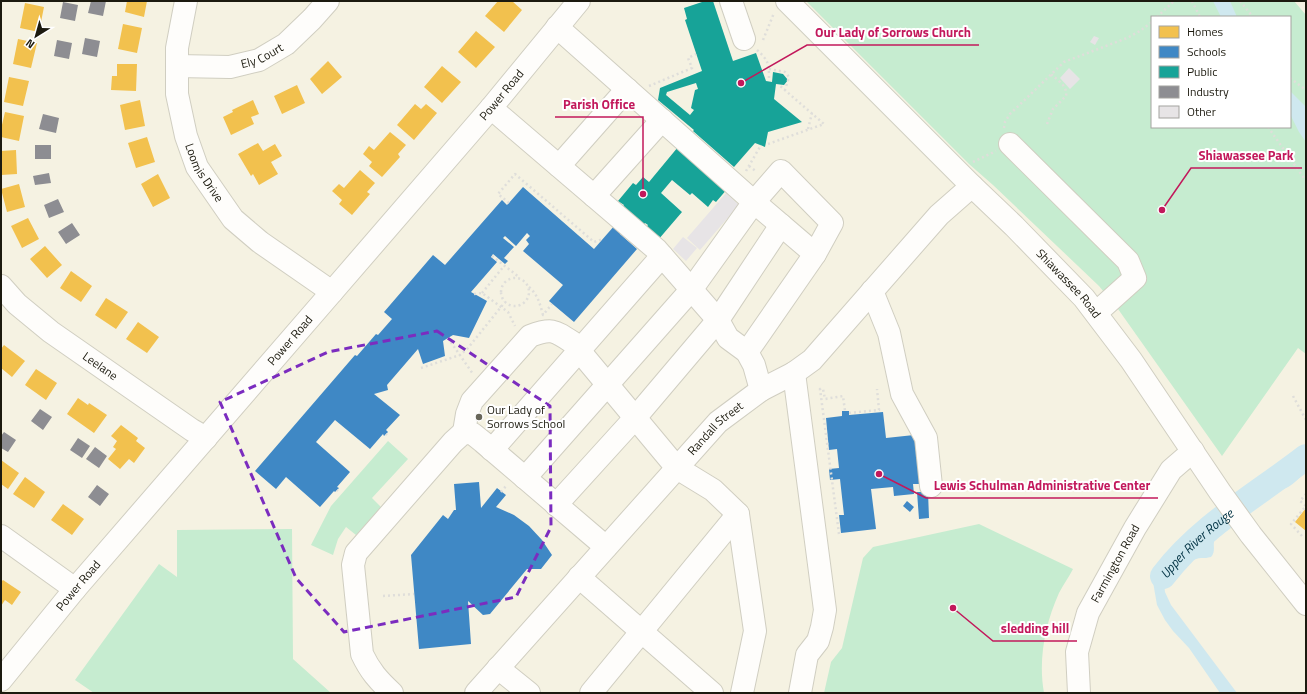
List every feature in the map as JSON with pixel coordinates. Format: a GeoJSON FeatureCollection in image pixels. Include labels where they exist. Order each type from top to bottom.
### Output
{"type":"FeatureCollection","features":[{"type":"Feature","properties":{"kind":"street","name":"Loomis Drive"},"geometry":{"type":"LineString","coordinates":[[186,1],[177,48],[177,94],[186,136],[197,167],[233,219],[260,242],[332,292]]}},
{"type":"Feature","properties":{"kind":"street","name":"Ely Court"},"geometry":{"type":"LineString","coordinates":[[177,66],[230,67],[259,60],[286,44],[328,1]]}},
{"type":"Feature","properties":{"kind":"street","name":"Power Road"},"geometry":{"type":"LineString","coordinates":[[1,680],[75,589],[491,108],[580,1]]}},
{"type":"Feature","properties":{"kind":"street"},"geometry":{"type":"LineString","coordinates":[[731,1],[757,45]]}},
{"type":"Feature","properties":{"kind":"street","name":"Shiawassee Road"},"geometry":{"type":"LineString","coordinates":[[781,7],[1014,226],[1084,298],[1131,360],[1220,492],[1251,535],[1306,604]]}},
{"type":"Feature","properties":{"kind":"street"},"geometry":{"type":"LineString","coordinates":[[557,27],[635,89],[662,120],[815,254]]}},
{"type":"Feature","properties":{"kind":"street"},"geometry":{"type":"LineString","coordinates":[[559,166],[635,89]]}},
{"type":"Feature","properties":{"kind":"street"},"geometry":{"type":"LineString","coordinates":[[491,108],[656,249],[718,320],[728,338],[747,352],[754,365],[761,390]]}},
{"type":"Feature","properties":{"kind":"street"},"geometry":{"type":"LineString","coordinates":[[594,196],[662,120]]}},
{"type":"Feature","properties":{"kind":"street"},"geometry":{"type":"LineString","coordinates":[[1010,144],[1128,261],[1135,278],[1096,313]]}},
{"type":"Feature","properties":{"kind":"street"},"geometry":{"type":"LineString","coordinates":[[525,478],[691,290],[754,202],[781,171],[832,223],[815,254],[747,352]]}},
{"type":"Feature","properties":{"kind":"street","name":"Randall Street"},"geometry":{"type":"LineString","coordinates":[[476,693],[718,422],[761,390],[794,373],[812,360],[939,215],[972,186]]}},
{"type":"Feature","properties":{"kind":"street"},"geometry":{"type":"LineString","coordinates":[[556,505],[635,418],[718,320],[781,225]]}},
{"type":"Feature","properties":{"kind":"street"},"geometry":{"type":"LineString","coordinates":[[492,450],[662,256]]}},
{"type":"Feature","properties":{"kind":"street","name":"Leelane"},"geometry":{"type":"LineString","coordinates":[[1,286],[17,304],[51,332],[192,430],[206,438]]}},
{"type":"Feature","properties":{"kind":"street"},"geometry":{"type":"LineString","coordinates":[[872,291],[889,333],[902,394],[926,438],[931,486]]}},
{"type":"Feature","properties":{"kind":"street"},"geometry":{"type":"LineString","coordinates":[[392,693],[377,679],[367,666],[362,654],[353,565],[356,553],[452,442],[464,432],[467,414],[472,401],[530,336],[543,331],[556,331],[572,342],[677,468],[713,490],[738,514],[755,631],[742,693]]}},
{"type":"Feature","properties":{"kind":"street"},"geometry":{"type":"LineString","coordinates":[[794,373],[825,610],[818,641],[807,655],[800,693]]}},
{"type":"Feature","properties":{"kind":"street"},"geometry":{"type":"LineString","coordinates":[[464,432],[473,434],[606,547]]}},
{"type":"Feature","properties":{"kind":"street","name":"Farmington Road"},"geometry":{"type":"LineString","coordinates":[[1079,693],[1077,652],[1088,613],[1135,528],[1171,470],[1193,451]]}},
{"type":"Feature","properties":{"kind":"street"},"geometry":{"type":"LineString","coordinates":[[591,693],[738,514]]}},
{"type":"Feature","properties":{"kind":"street"},"geometry":{"type":"LineString","coordinates":[[1,536],[75,589]]}},
{"type":"Feature","properties":{"kind":"street"},"geometry":{"type":"LineString","coordinates":[[579,577],[712,693]]}},
{"type":"Feature","properties":{"kind":"street"},"geometry":{"type":"LineString","coordinates":[[498,668],[529,693]]}},
{"type":"Feature","properties":{"kind":"path"},"geometry":{"type":"LineString","coordinates":[[1158,16],[1174,1]]}},
{"type":"Feature","properties":{"kind":"path"},"geometry":{"type":"LineString","coordinates":[[1192,1],[1200,16]]}},
{"type":"Feature","properties":{"kind":"path"},"geometry":{"type":"LineString","coordinates":[[1240,1],[1251,16]]}},
{"type":"Feature","properties":{"kind":"path"},"geometry":{"type":"LineString","coordinates":[[769,78],[768,63],[757,45],[781,7]]}},
{"type":"Feature","properties":{"kind":"path"},"geometry":{"type":"LineString","coordinates":[[969,164],[1010,144],[1005,133],[1005,122],[1010,114],[1051,74],[1069,59],[1127,38],[1151,23]]}},
{"type":"Feature","properties":{"kind":"path"},"geometry":{"type":"LineString","coordinates":[[635,89],[692,68],[688,58],[696,54]]}},
{"type":"Feature","properties":{"kind":"path"},"geometry":{"type":"LineString","coordinates":[[769,68],[785,72],[790,77],[785,90]]}},
{"type":"Feature","properties":{"kind":"path"},"geometry":{"type":"LineString","coordinates":[[1047,124],[1053,109],[1066,96],[1066,89],[1051,74]]}},
{"type":"Feature","properties":{"kind":"path"},"geometry":{"type":"LineString","coordinates":[[1291,79],[1306,90]]}},
{"type":"Feature","properties":{"kind":"path"},"geometry":{"type":"LineString","coordinates":[[768,144],[824,124],[779,85]]}},
{"type":"Feature","properties":{"kind":"path"},"geometry":{"type":"LineString","coordinates":[[808,129],[812,113]]}},
{"type":"Feature","properties":{"kind":"path"},"geometry":{"type":"LineString","coordinates":[[1269,128],[1306,181]]}},
{"type":"Feature","properties":{"kind":"path"},"geometry":{"type":"LineString","coordinates":[[745,172],[760,145]]}},
{"type":"Feature","properties":{"kind":"path"},"geometry":{"type":"LineString","coordinates":[[509,203],[498,194],[515,174],[594,242],[603,238]]}},
{"type":"Feature","properties":{"kind":"path"},"geometry":{"type":"LineString","coordinates":[[531,194],[534,191]]}},
{"type":"Feature","properties":{"kind":"path"},"geometry":{"type":"LineString","coordinates":[[548,208],[550,204]]}},
{"type":"Feature","properties":{"kind":"path"},"geometry":{"type":"LineString","coordinates":[[563,222],[567,218]]}},
{"type":"Feature","properties":{"kind":"path"},"geometry":{"type":"LineString","coordinates":[[580,236],[583,232]]}},
{"type":"Feature","properties":{"kind":"path"},"geometry":{"type":"LineString","coordinates":[[492,256],[521,278],[535,292],[540,302],[543,315],[552,304]]}},
{"type":"Feature","properties":{"kind":"path"},"geometry":{"type":"LineString","coordinates":[[482,293],[504,266]]}},
{"type":"Feature","properties":{"kind":"path"},"geometry":{"type":"LineString","coordinates":[[521,278],[510,278],[505,282],[501,292],[502,298],[505,302],[510,306],[521,306],[529,297],[529,286]]}},
{"type":"Feature","properties":{"kind":"path"},"geometry":{"type":"LineString","coordinates":[[474,294],[482,293],[508,312],[516,329]]}},
{"type":"Feature","properties":{"kind":"path"},"geometry":{"type":"LineString","coordinates":[[421,368],[460,355],[468,348],[505,302]]}},
{"type":"Feature","properties":{"kind":"path"},"geometry":{"type":"LineString","coordinates":[[448,338],[475,377]]}},
{"type":"Feature","properties":{"kind":"path"},"geometry":{"type":"LineString","coordinates":[[839,534],[820,389],[823,389],[825,399],[843,396],[845,411]]}},
{"type":"Feature","properties":{"kind":"path"},"geometry":{"type":"LineString","coordinates":[[849,413],[879,410],[877,389]]}},
{"type":"Feature","properties":{"kind":"path"},"geometry":{"type":"LineString","coordinates":[[1293,396],[1306,420]]}},
{"type":"Feature","properties":{"kind":"path"},"geometry":{"type":"LineString","coordinates":[[1302,536],[1291,524],[1306,506],[1300,501],[1306,494]]}},
{"type":"Feature","properties":{"kind":"path"},"geometry":{"type":"LineString","coordinates":[[383,596],[414,594]]}},
{"type":"Feature","properties":{"kind":"highlighted area"},"geometry":{"type":"Polygon","coordinates":[[[437,331],[550,406],[551,527],[516,597],[344,632],[296,578],[220,402],[328,352],[437,331]]]}},
{"type":"Feature","properties":{"kind":"green space"},"geometry":{"type":"Polygon","coordinates":[[[806,1],[1294,1],[1306,15],[1306,354],[1298,348],[1222,456],[1118,309],[1099,286],[969,164],[806,1]]]}},
{"type":"Feature","properties":{"kind":"green space"},"geometry":{"type":"Polygon","coordinates":[[[388,441],[408,459],[372,498],[381,507],[356,535],[346,527],[338,539],[333,555],[311,545],[331,506],[388,441]]]}},
{"type":"Feature","properties":{"kind":"green space"},"geometry":{"type":"Polygon","coordinates":[[[979,524],[1073,569],[1054,605],[1044,642],[1042,655],[1042,680],[1044,693],[824,693],[831,662],[842,648],[863,558],[873,547],[979,524]]]}},
{"type":"Feature","properties":{"kind":"green space"},"geometry":{"type":"Polygon","coordinates":[[[292,529],[293,659],[331,693],[94,693],[75,680],[159,564],[177,577],[177,530],[292,529]]]}},
{"type":"Feature","properties":{"kind":"water"},"geometry":{"type":"Polygon","coordinates":[[[1213,1],[1230,1],[1237,16],[1220,16],[1213,1]]]}},
{"type":"Feature","properties":{"kind":"water"},"geometry":{"type":"Polygon","coordinates":[[[1291,92],[1306,107],[1306,142],[1291,116],[1291,92]]]}},
{"type":"Feature","properties":{"kind":"water"},"geometry":{"type":"Polygon","coordinates":[[[1306,454],[1306,471],[1296,481],[1286,488],[1267,495],[1226,526],[1216,537],[1214,542],[1214,552],[1211,557],[1196,559],[1180,567],[1164,583],[1165,592],[1171,605],[1237,693],[1220,693],[1189,648],[1165,620],[1157,605],[1153,582],[1158,568],[1170,552],[1177,549],[1194,550],[1200,547],[1206,542],[1232,506],[1251,488],[1275,475],[1306,454]]]}},
{"type":"Feature","properties":{"kind":"building: Homes"},"geometry":{"type":"Polygon","coordinates":[[[127,1],[147,1],[144,17],[125,12],[127,1]]]}},
{"type":"Feature","properties":{"kind":"building: Homes"},"geometry":{"type":"Polygon","coordinates":[[[498,1],[512,1],[522,10],[504,32],[485,16],[498,1]]]}},
{"type":"Feature","properties":{"kind":"building: Homes"},"geometry":{"type":"Polygon","coordinates":[[[25,3],[44,7],[39,32],[20,28],[25,3]]]}},
{"type":"Feature","properties":{"kind":"building: Homes"},"geometry":{"type":"Polygon","coordinates":[[[123,24],[142,28],[137,53],[118,49],[123,24]]]}},
{"type":"Feature","properties":{"kind":"building: Homes"},"geometry":{"type":"Polygon","coordinates":[[[476,31],[495,47],[476,68],[458,52],[476,31]]]}},
{"type":"Feature","properties":{"kind":"building: Homes"},"geometry":{"type":"Polygon","coordinates":[[[18,39],[37,43],[31,68],[13,64],[18,39]]]}},
{"type":"Feature","properties":{"kind":"building: Homes"},"geometry":{"type":"Polygon","coordinates":[[[328,61],[342,77],[322,94],[310,79],[328,61]]]}},
{"type":"Feature","properties":{"kind":"building: Homes"},"geometry":{"type":"Polygon","coordinates":[[[117,64],[137,64],[136,91],[111,90],[112,76],[117,76],[117,64]]]}},
{"type":"Feature","properties":{"kind":"building: Homes"},"geometry":{"type":"Polygon","coordinates":[[[442,66],[461,82],[442,103],[424,87],[442,66]]]}},
{"type":"Feature","properties":{"kind":"building: Homes"},"geometry":{"type":"Polygon","coordinates":[[[9,77],[29,81],[23,106],[4,102],[9,77]]]}},
{"type":"Feature","properties":{"kind":"building: Homes"},"geometry":{"type":"Polygon","coordinates":[[[297,85],[305,103],[282,114],[274,96],[297,85]]]}},
{"type":"Feature","properties":{"kind":"building: Homes"},"geometry":{"type":"Polygon","coordinates":[[[140,100],[145,126],[125,130],[120,105],[140,100]]]}},
{"type":"Feature","properties":{"kind":"building: Homes"},"geometry":{"type":"Polygon","coordinates":[[[253,100],[259,114],[251,117],[254,124],[231,135],[223,117],[233,112],[232,110],[253,100]]]}},
{"type":"Feature","properties":{"kind":"building: Homes"},"geometry":{"type":"Polygon","coordinates":[[[415,104],[421,109],[426,104],[437,113],[414,140],[397,125],[415,104]]]}},
{"type":"Feature","properties":{"kind":"building: Homes"},"geometry":{"type":"Polygon","coordinates":[[[5,112],[24,116],[19,141],[1,137],[1,129],[5,112]]]}},
{"type":"Feature","properties":{"kind":"building: Homes"},"geometry":{"type":"Polygon","coordinates":[[[390,132],[406,145],[398,154],[400,157],[382,177],[369,166],[372,162],[363,154],[369,146],[374,150],[390,132]]]}},
{"type":"Feature","properties":{"kind":"building: Homes"},"geometry":{"type":"Polygon","coordinates":[[[147,137],[155,162],[136,168],[128,143],[147,137]]]}},
{"type":"Feature","properties":{"kind":"building: Homes"},"geometry":{"type":"Polygon","coordinates":[[[258,143],[263,151],[275,144],[282,156],[271,162],[278,174],[259,185],[253,174],[251,176],[238,154],[258,143]]]}},
{"type":"Feature","properties":{"kind":"building: Homes"},"geometry":{"type":"Polygon","coordinates":[[[16,150],[17,174],[1,175],[1,151],[16,150]]]}},
{"type":"Feature","properties":{"kind":"building: Homes"},"geometry":{"type":"Polygon","coordinates":[[[360,170],[375,183],[367,192],[370,194],[352,215],[339,204],[342,200],[332,191],[339,184],[344,188],[360,170]]]}},
{"type":"Feature","properties":{"kind":"building: Homes"},"geometry":{"type":"Polygon","coordinates":[[[158,174],[170,198],[153,207],[141,184],[158,174]]]}},
{"type":"Feature","properties":{"kind":"building: Homes"},"geometry":{"type":"Polygon","coordinates":[[[19,184],[25,207],[7,212],[1,189],[19,184]]]}},
{"type":"Feature","properties":{"kind":"building: Homes"},"geometry":{"type":"Polygon","coordinates":[[[28,218],[39,239],[22,248],[11,226],[28,218]]]}},
{"type":"Feature","properties":{"kind":"building: Homes"},"geometry":{"type":"Polygon","coordinates":[[[45,246],[62,265],[47,278],[30,259],[45,246]]]}},
{"type":"Feature","properties":{"kind":"building: Homes"},"geometry":{"type":"Polygon","coordinates":[[[71,271],[92,286],[81,302],[60,288],[71,271]]]}},
{"type":"Feature","properties":{"kind":"building: Homes"},"geometry":{"type":"Polygon","coordinates":[[[106,298],[128,312],[116,329],[95,315],[106,298]]]}},
{"type":"Feature","properties":{"kind":"building: Homes"},"geometry":{"type":"Polygon","coordinates":[[[138,322],[159,337],[147,353],[126,339],[138,322]]]}},
{"type":"Feature","properties":{"kind":"building: Homes"},"geometry":{"type":"Polygon","coordinates":[[[4,345],[25,361],[12,377],[1,368],[1,349],[4,345]]]}},
{"type":"Feature","properties":{"kind":"building: Homes"},"geometry":{"type":"Polygon","coordinates":[[[36,369],[57,383],[46,400],[25,385],[36,369]]]}},
{"type":"Feature","properties":{"kind":"building: Homes"},"geometry":{"type":"Polygon","coordinates":[[[78,398],[88,405],[89,403],[107,415],[94,433],[67,414],[78,398]]]}},
{"type":"Feature","properties":{"kind":"building: Homes"},"geometry":{"type":"Polygon","coordinates":[[[121,425],[138,438],[136,441],[145,448],[134,463],[129,459],[120,469],[108,459],[116,449],[113,447],[117,441],[111,436],[121,425]]]}},
{"type":"Feature","properties":{"kind":"building: Homes"},"geometry":{"type":"Polygon","coordinates":[[[1,460],[19,473],[8,489],[1,484],[1,460]]]}},
{"type":"Feature","properties":{"kind":"building: Homes"},"geometry":{"type":"Polygon","coordinates":[[[25,477],[45,492],[34,508],[13,494],[25,477]]]}},
{"type":"Feature","properties":{"kind":"building: Homes"},"geometry":{"type":"Polygon","coordinates":[[[63,504],[84,519],[72,535],[51,520],[63,504]]]}},
{"type":"Feature","properties":{"kind":"building: Homes"},"geometry":{"type":"Polygon","coordinates":[[[1306,508],[1306,531],[1295,522],[1306,508]]]}},
{"type":"Feature","properties":{"kind":"building: Homes"},"geometry":{"type":"Polygon","coordinates":[[[3,580],[21,592],[12,605],[5,600],[1,606],[1,582],[3,580]]]}},
{"type":"Feature","properties":{"kind":"building: Schools"},"geometry":{"type":"Polygon","coordinates":[[[523,187],[594,249],[615,225],[623,231],[620,234],[637,249],[574,322],[549,301],[563,285],[523,251],[529,244],[526,240],[530,236],[527,233],[516,246],[505,236],[503,238],[514,247],[504,258],[508,261],[505,264],[493,254],[491,257],[497,262],[471,292],[487,301],[469,338],[453,335],[443,341],[445,356],[423,364],[418,349],[387,385],[388,390],[374,394],[400,415],[386,430],[388,432],[384,436],[383,434],[370,449],[335,420],[316,442],[350,472],[337,487],[339,488],[335,492],[334,491],[320,507],[286,477],[276,489],[255,471],[355,355],[357,356],[376,334],[378,335],[392,319],[384,312],[433,255],[445,265],[502,200],[507,205],[523,187]]]}},
{"type":"Feature","properties":{"kind":"building: Schools"},"geometry":{"type":"Polygon","coordinates":[[[842,411],[849,411],[849,415],[883,412],[886,438],[914,435],[920,484],[913,484],[914,494],[894,496],[893,487],[871,489],[876,529],[841,533],[839,515],[844,515],[840,479],[830,480],[829,469],[839,468],[837,449],[829,450],[826,418],[842,416],[842,411]]]}},
{"type":"Feature","properties":{"kind":"building: Schools"},"geometry":{"type":"Polygon","coordinates":[[[479,482],[481,508],[497,488],[506,495],[496,507],[514,515],[529,526],[542,540],[552,555],[541,569],[527,569],[490,614],[483,615],[468,601],[471,644],[419,649],[411,555],[443,515],[448,519],[454,510],[456,510],[454,484],[479,482]]]}},
{"type":"Feature","properties":{"kind":"building: Schools"},"geometry":{"type":"Polygon","coordinates":[[[917,492],[928,492],[929,518],[919,519],[917,492]]]}},
{"type":"Feature","properties":{"kind":"building: Schools"},"geometry":{"type":"Polygon","coordinates":[[[907,501],[914,507],[910,512],[903,506],[907,501]]]}},
{"type":"Feature","properties":{"kind":"building: Public"},"geometry":{"type":"Polygon","coordinates":[[[705,1],[713,1],[733,61],[756,53],[766,81],[772,82],[773,72],[783,74],[788,80],[784,85],[776,84],[774,99],[802,122],[768,132],[765,147],[755,143],[734,167],[693,131],[694,130],[658,100],[660,88],[702,71],[685,20],[687,19],[684,8],[705,1]],[[696,83],[667,92],[666,95],[690,115],[694,110],[691,108],[695,90],[698,89],[696,83]]]}},
{"type":"Feature","properties":{"kind":"building: Public"},"geometry":{"type":"Polygon","coordinates":[[[678,147],[728,188],[716,202],[713,200],[708,207],[692,193],[690,195],[672,180],[661,193],[682,212],[658,240],[645,229],[648,225],[645,223],[642,227],[621,209],[624,205],[618,201],[633,183],[636,185],[643,177],[649,182],[678,147]]]}},
{"type":"Feature","properties":{"kind":"building: Industry"},"geometry":{"type":"Polygon","coordinates":[[[91,1],[106,1],[103,16],[88,13],[91,1]]]}},
{"type":"Feature","properties":{"kind":"building: Industry"},"geometry":{"type":"Polygon","coordinates":[[[63,2],[78,5],[75,21],[60,18],[63,2]]]}},
{"type":"Feature","properties":{"kind":"building: Industry"},"geometry":{"type":"Polygon","coordinates":[[[85,38],[100,41],[97,57],[82,54],[85,38]]]}},
{"type":"Feature","properties":{"kind":"building: Industry"},"geometry":{"type":"Polygon","coordinates":[[[57,40],[72,43],[69,59],[54,56],[57,40]]]}},
{"type":"Feature","properties":{"kind":"building: Industry"},"geometry":{"type":"Polygon","coordinates":[[[43,114],[59,118],[56,133],[39,129],[43,114]]]}},
{"type":"Feature","properties":{"kind":"building: Industry"},"geometry":{"type":"Polygon","coordinates":[[[35,145],[51,145],[51,159],[35,159],[35,145]]]}},
{"type":"Feature","properties":{"kind":"building: Industry"},"geometry":{"type":"Polygon","coordinates":[[[49,173],[51,183],[35,185],[33,176],[49,173]]]}},
{"type":"Feature","properties":{"kind":"building: Industry"},"geometry":{"type":"Polygon","coordinates":[[[58,199],[64,212],[49,218],[44,205],[58,199]]]}},
{"type":"Feature","properties":{"kind":"building: Industry"},"geometry":{"type":"Polygon","coordinates":[[[72,223],[80,235],[66,244],[58,232],[72,223]]]}},
{"type":"Feature","properties":{"kind":"building: Industry"},"geometry":{"type":"Polygon","coordinates":[[[40,409],[52,417],[43,430],[31,421],[40,409]]]}},
{"type":"Feature","properties":{"kind":"building: Industry"},"geometry":{"type":"Polygon","coordinates":[[[4,432],[16,440],[8,452],[1,448],[1,436],[4,432]]]}},
{"type":"Feature","properties":{"kind":"building: Industry"},"geometry":{"type":"Polygon","coordinates":[[[78,438],[90,446],[82,458],[70,450],[78,438]]]}},
{"type":"Feature","properties":{"kind":"building: Industry"},"geometry":{"type":"Polygon","coordinates":[[[95,447],[107,456],[99,468],[86,459],[95,447]]]}},
{"type":"Feature","properties":{"kind":"building: Industry"},"geometry":{"type":"Polygon","coordinates":[[[97,485],[109,494],[100,506],[88,497],[97,485]]]}},
{"type":"Feature","properties":{"kind":"building: Other"},"geometry":{"type":"Polygon","coordinates":[[[1094,36],[1099,38],[1095,45],[1090,42],[1094,36]]]}},
{"type":"Feature","properties":{"kind":"building: Other"},"geometry":{"type":"Polygon","coordinates":[[[1069,68],[1080,79],[1070,89],[1060,78],[1069,68]]]}},
{"type":"Feature","properties":{"kind":"building: Other"},"geometry":{"type":"Polygon","coordinates":[[[726,193],[739,205],[700,250],[687,238],[726,193]]]}},
{"type":"Feature","properties":{"kind":"building: Other"},"geometry":{"type":"Polygon","coordinates":[[[683,237],[697,248],[686,261],[673,249],[683,237]]]}},
{"type":"Feature","properties":{"kind":"waterway","name":"Upper River Rouge"},"geometry":{"type":"LineString","coordinates":[[1163,576],[1178,558],[1212,526],[1306,457]]}},
{"type":"Feature","properties":{"kind":"place","name":"Our Lady of Sorrows Church"},"geometry":{"type":"Point","coordinates":[741,83]}},
{"type":"Feature","properties":{"kind":"place","name":"Parish Office"},"geometry":{"type":"Point","coordinates":[643,194]}},
{"type":"Feature","properties":{"kind":"place","name":"Shiawassee Park"},"geometry":{"type":"Point","coordinates":[1162,210]}},
{"type":"Feature","properties":{"kind":"place","name":"Our Lady of Sorrows School"},"geometry":{"type":"Point","coordinates":[479,417]}},
{"type":"Feature","properties":{"kind":"place","name":"Lewis Schulman Administrative Center"},"geometry":{"type":"Point","coordinates":[879,474]}},
{"type":"Feature","properties":{"kind":"place","name":"sledding hill"},"geometry":{"type":"Point","coordinates":[953,608]}}]}
